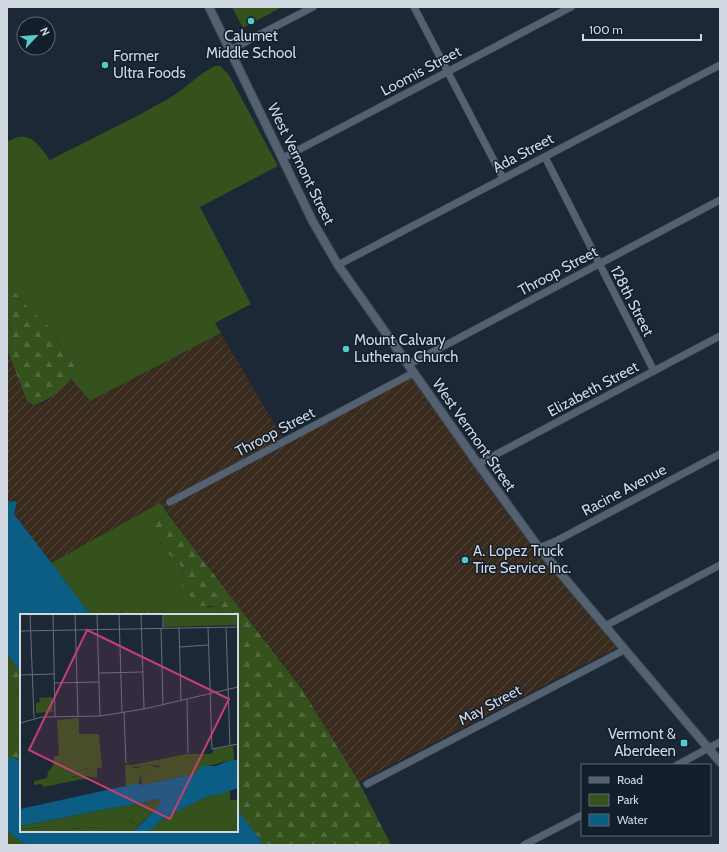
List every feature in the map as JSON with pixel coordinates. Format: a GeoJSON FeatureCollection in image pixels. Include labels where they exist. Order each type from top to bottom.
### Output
{"type":"FeatureCollection","features":[{"type":"Feature","properties":{"kind":"street","name":"West Vermont Street"},"geometry":{"type":"LineString","coordinates":[[209,7],[313,222],[338,265],[413,373],[539,548],[720,762]]}},
{"type":"Feature","properties":{"kind":"street"},"geometry":{"type":"LineString","coordinates":[[230,50],[312,7]]}},
{"type":"Feature","properties":{"kind":"street"},"geometry":{"type":"LineString","coordinates":[[414,7],[503,178]]}},
{"type":"Feature","properties":{"kind":"street","name":"Loomis Street"},"geometry":{"type":"LineString","coordinates":[[283,158],[571,7]]}},
{"type":"Feature","properties":{"kind":"street","name":"Ada Street"},"geometry":{"type":"LineString","coordinates":[[338,265],[720,65]]}},
{"type":"Feature","properties":{"kind":"street","name":"128th Street"},"geometry":{"type":"LineString","coordinates":[[545,157],[654,371]]}},
{"type":"Feature","properties":{"kind":"street","name":"Throop Street"},"geometry":{"type":"LineString","coordinates":[[408,365],[720,200]]}},
{"type":"Feature","properties":{"kind":"street","name":"Elizabeth Street"},"geometry":{"type":"LineString","coordinates":[[478,464],[720,336]]}},
{"type":"Feature","properties":{"kind":"street","name":"Throop Street"},"geometry":{"type":"LineString","coordinates":[[170,502],[413,373]]}},
{"type":"Feature","properties":{"kind":"street","name":"Racine Avenue"},"geometry":{"type":"LineString","coordinates":[[539,548],[720,454]]}},
{"type":"Feature","properties":{"kind":"street"},"geometry":{"type":"LineString","coordinates":[[604,626],[720,565]]}},
{"type":"Feature","properties":{"kind":"street","name":"May Street"},"geometry":{"type":"LineString","coordinates":[[367,784],[624,650]]}},
{"type":"Feature","properties":{"kind":"street"},"geometry":{"type":"LineString","coordinates":[[679,764],[720,742]]}},
{"type":"Feature","properties":{"kind":"street"},"geometry":{"type":"LineString","coordinates":[[524,845],[581,816]]}},
{"type":"Feature","properties":{"kind":"shaded area"},"geometry":{"type":"Polygon","coordinates":[[[221,333],[285,442],[415,375],[509,506],[622,645],[359,782],[303,691],[160,503],[51,563],[14,514],[17,501],[7,502],[7,350],[27,401],[34,405],[46,402],[71,379],[90,401],[221,333]]]}},
{"type":"Feature","properties":{"kind":"green space"},"geometry":{"type":"Polygon","coordinates":[[[232,7],[282,7],[243,28],[232,7]]]}},
{"type":"Feature","properties":{"kind":"green space"},"geometry":{"type":"Polygon","coordinates":[[[215,66],[220,66],[229,75],[278,166],[200,207],[251,304],[215,323],[221,333],[90,401],[71,379],[76,371],[73,360],[61,347],[53,330],[33,312],[7,284],[7,142],[15,138],[27,137],[41,148],[50,160],[168,99],[215,66]]]}},
{"type":"Feature","properties":{"kind":"green space"},"geometry":{"type":"Polygon","coordinates":[[[7,284],[33,312],[53,330],[61,347],[73,360],[76,371],[58,392],[46,400],[34,405],[27,401],[8,352],[9,346],[14,340],[7,317],[7,284]]]}},
{"type":"Feature","properties":{"kind":"green space"},"geometry":{"type":"Polygon","coordinates":[[[7,317],[14,340],[9,346],[8,352],[7,317]]]}},
{"type":"Feature","properties":{"kind":"green space"},"geometry":{"type":"Polygon","coordinates":[[[160,503],[170,517],[164,516],[154,523],[154,530],[166,552],[180,564],[183,572],[182,584],[208,607],[216,606],[218,609],[217,614],[151,614],[148,608],[128,608],[119,614],[90,614],[51,563],[160,503]]]}},
{"type":"Feature","properties":{"kind":"green space"},"geometry":{"type":"Polygon","coordinates":[[[164,516],[170,517],[303,691],[359,782],[391,845],[264,845],[238,810],[238,614],[217,614],[218,609],[216,606],[199,606],[187,593],[182,584],[183,572],[180,564],[166,552],[154,530],[154,523],[164,516]]]}},
{"type":"Feature","properties":{"kind":"green space"},"geometry":{"type":"Polygon","coordinates":[[[128,607],[143,607],[148,608],[151,614],[119,614],[128,607]]]}},
{"type":"Feature","properties":{"kind":"green space"},"geometry":{"type":"Polygon","coordinates":[[[7,654],[20,671],[20,695],[7,676],[7,654]]]}},
{"type":"Feature","properties":{"kind":"green space"},"geometry":{"type":"Polygon","coordinates":[[[7,676],[20,695],[20,741],[7,733],[7,676]]]}},
{"type":"Feature","properties":{"kind":"green space"},"geometry":{"type":"Polygon","coordinates":[[[7,733],[20,741],[20,761],[7,756],[7,733]]]}},
{"type":"Feature","properties":{"kind":"green space"},"geometry":{"type":"Polygon","coordinates":[[[7,831],[26,845],[7,845],[7,831]]]}},
{"type":"Feature","properties":{"kind":"water"},"geometry":{"type":"Polygon","coordinates":[[[17,501],[14,514],[90,614],[20,614],[20,671],[7,654],[7,502],[17,501]]]}},
{"type":"Feature","properties":{"kind":"water"},"geometry":{"type":"Polygon","coordinates":[[[7,756],[20,761],[20,832],[238,832],[238,810],[264,845],[26,845],[7,831],[7,756]]]}},
{"type":"Feature","properties":{"kind":"place","name":"Calumet Middle School"},"geometry":{"type":"Point","coordinates":[251,21]}},
{"type":"Feature","properties":{"kind":"place","name":"Former Ultra Foods"},"geometry":{"type":"Point","coordinates":[105,65]}},
{"type":"Feature","properties":{"kind":"place","name":"Mount Calvary Lutheran Church"},"geometry":{"type":"Point","coordinates":[346,349]}},
{"type":"Feature","properties":{"kind":"place","name":"A. Lopez Truck Tire Service Inc."},"geometry":{"type":"Point","coordinates":[465,560]}},
{"type":"Feature","properties":{"kind":"place","name":"Vermont & Aberdeen"},"geometry":{"type":"Point","coordinates":[684,743]}}]}
